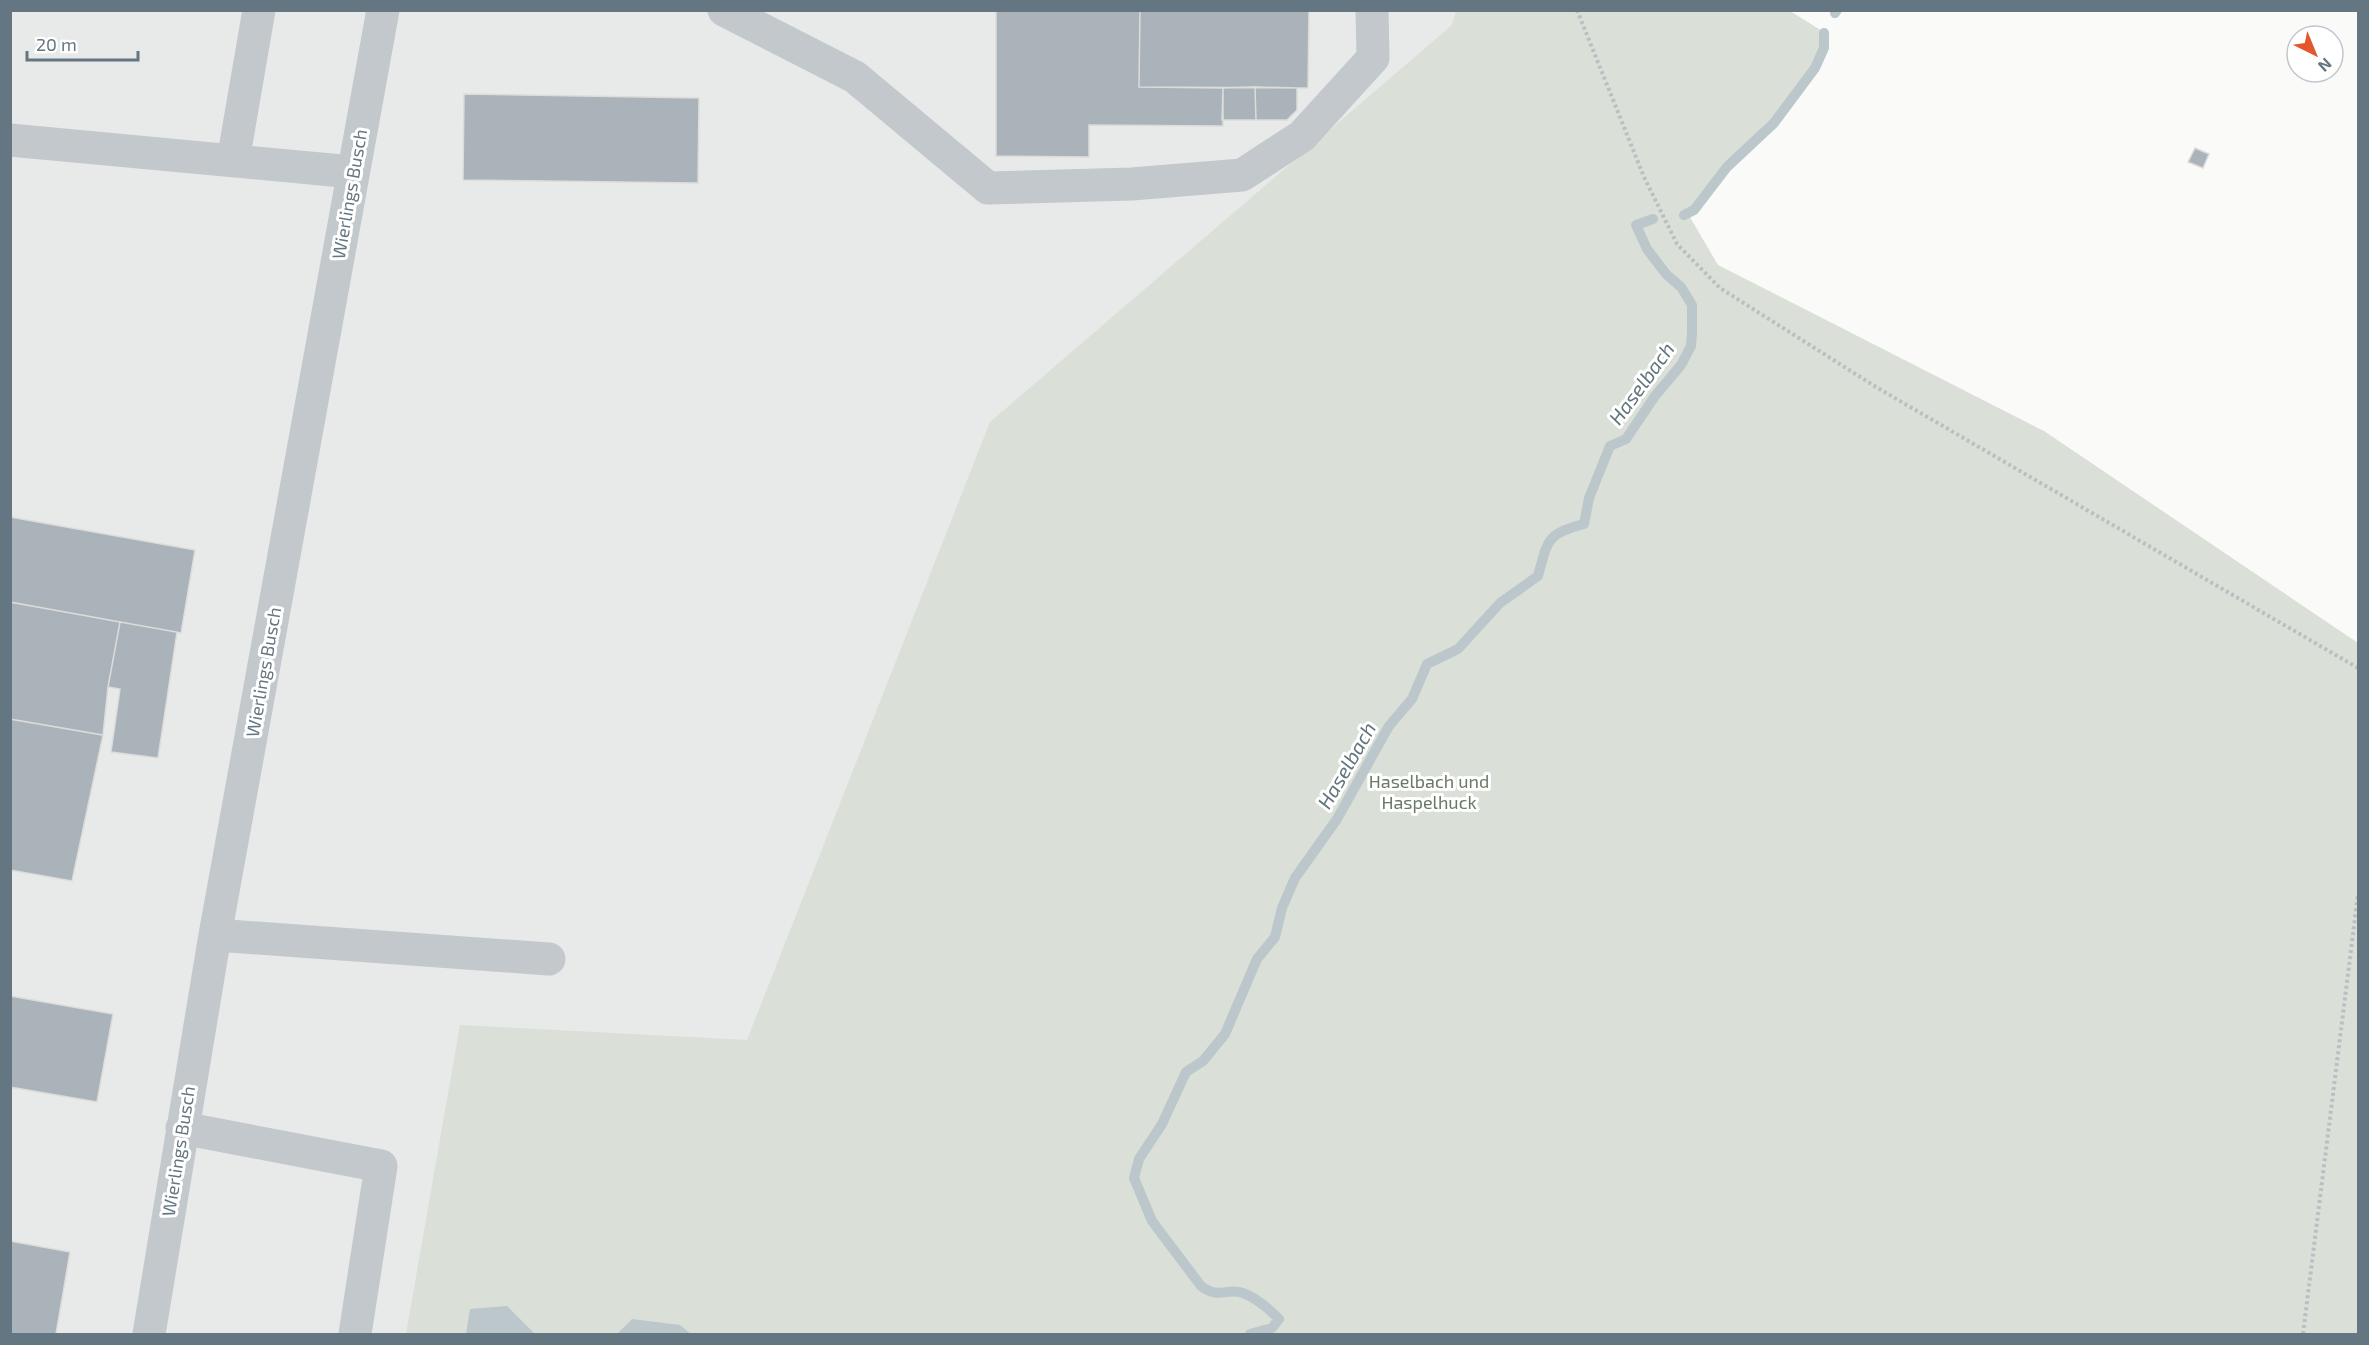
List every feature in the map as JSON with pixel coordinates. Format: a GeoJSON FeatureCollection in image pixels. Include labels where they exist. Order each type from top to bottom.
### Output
{"type":"FeatureCollection","features":[{"type":"Feature","properties":{"kind":"street"},"geometry":{"type":"LineString","coordinates":[[233,161],[259,10]]}},
{"type":"Feature","properties":{"kind":"street","name":"Wierlings Busch"},"geometry":{"type":"LineString","coordinates":[[148,1335],[215,935],[383,10]]}},
{"type":"Feature","properties":{"kind":"street"},"geometry":{"type":"LineString","coordinates":[[724,10],[855,77],[988,188],[1132,184],[1242,175],[1302,136],[1373,58],[1372,10]]}},
{"type":"Feature","properties":{"kind":"street"},"geometry":{"type":"LineString","coordinates":[[10,140],[353,172]]}},
{"type":"Feature","properties":{"kind":"street"},"geometry":{"type":"LineString","coordinates":[[215,935],[549,959]]}},
{"type":"Feature","properties":{"kind":"street"},"geometry":{"type":"LineString","coordinates":[[182,1128],[381,1166],[355,1335]]}},
{"type":"Feature","properties":{"kind":"path"},"geometry":{"type":"LineString","coordinates":[[1577,10],[1644,177],[1677,244],[1720,288],[1876,387],[2358,668]]}},
{"type":"Feature","properties":{"kind":"path"},"geometry":{"type":"LineString","coordinates":[[2303,1335],[2358,894]]}},
{"type":"Feature","properties":{"kind":"shaded area"},"geometry":{"type":"Polygon","coordinates":[[[10,11],[1468,11],[730,1334],[11,1334],[10,11]]]}},
{"type":"Feature","properties":{"kind":"shaded area"},"geometry":{"type":"Polygon","coordinates":[[[507,1306],[535,1334],[466,1334],[470,1309],[507,1306]]]}},
{"type":"Feature","properties":{"kind":"shaded area"},"geometry":{"type":"Polygon","coordinates":[[[632,1319],[680,1325],[691,1334],[617,1334],[632,1319]]]}},
{"type":"Feature","properties":{"kind":"green space","name":"Haselbach und Haspelhuck"},"geometry":{"type":"Polygon","coordinates":[[[1456,11],[1790,11],[1822,31],[1822,46],[1812,68],[1772,121],[1725,165],[1693,208],[1687,212],[1718,265],[2044,431],[2358,643],[2358,1334],[406,1334],[460,1025],[747,1040],[990,422],[1452,25],[1456,11]]]}},
{"type":"Feature","properties":{"kind":"building"},"geometry":{"type":"Polygon","coordinates":[[[996,10],[1140,10],[1139,87],[1223,88],[1223,126],[1089,125],[1089,157],[996,156],[996,10]]]}},
{"type":"Feature","properties":{"kind":"building"},"geometry":{"type":"Polygon","coordinates":[[[1140,10],[1309,10],[1308,88],[1139,87],[1140,10]]]}},
{"type":"Feature","properties":{"kind":"building"},"geometry":{"type":"Polygon","coordinates":[[[1255,87],[1297,88],[1297,110],[1287,120],[1256,120],[1255,87]]]}},
{"type":"Feature","properties":{"kind":"building"},"geometry":{"type":"Polygon","coordinates":[[[1255,87],[1256,120],[1222,120],[1223,88],[1255,87]]]}},
{"type":"Feature","properties":{"kind":"building"},"geometry":{"type":"Polygon","coordinates":[[[464,94],[699,98],[698,183],[463,180],[464,94]]]}},
{"type":"Feature","properties":{"kind":"building"},"geometry":{"type":"Polygon","coordinates":[[[2195,148],[2209,154],[2203,168],[2188,162],[2195,148]]]}},
{"type":"Feature","properties":{"kind":"building"},"geometry":{"type":"Polygon","coordinates":[[[10,517],[195,550],[181,633],[10,602],[10,517]]]}},
{"type":"Feature","properties":{"kind":"building"},"geometry":{"type":"Polygon","coordinates":[[[10,602],[120,622],[108,687],[103,735],[10,719],[10,602]]]}},
{"type":"Feature","properties":{"kind":"building"},"geometry":{"type":"Polygon","coordinates":[[[120,622],[177,632],[158,758],[111,752],[120,689],[108,687],[120,622]]]}},
{"type":"Feature","properties":{"kind":"building"},"geometry":{"type":"Polygon","coordinates":[[[10,719],[103,735],[72,881],[10,870],[10,719]]]}},
{"type":"Feature","properties":{"kind":"building"},"geometry":{"type":"Polygon","coordinates":[[[10,996],[113,1014],[97,1102],[10,1087],[10,996]]]}},
{"type":"Feature","properties":{"kind":"building"},"geometry":{"type":"Polygon","coordinates":[[[10,1241],[70,1252],[56,1334],[10,1334],[10,1241]]]}},
{"type":"Feature","properties":{"kind":"waterway","name":"Haselbach"},"geometry":{"type":"LineString","coordinates":[[1684,215],[1694,210],[1727,167],[1774,123],[1815,68],[1824,48],[1824,33]]}},
{"type":"Feature","properties":{"kind":"waterway","name":"Haselbach"},"geometry":{"type":"LineString","coordinates":[[1250,1334],[1272,1328],[1279,1319],[1248,1295],[1232,1291],[1218,1293],[1201,1286],[1152,1221],[1134,1178],[1139,1159],[1162,1124],[1186,1072],[1203,1061],[1225,1034],[1257,959],[1275,937],[1282,908],[1295,878],[1337,819],[1389,726],[1412,699],[1427,664],[1458,649],[1500,603],[1538,576],[1547,546],[1555,535],[1584,524],[1589,498],[1610,446],[1626,439],[1655,396],[1681,365],[1691,346],[1692,305],[1681,287],[1666,274],[1647,249],[1636,225],[1653,219]]}}]}
